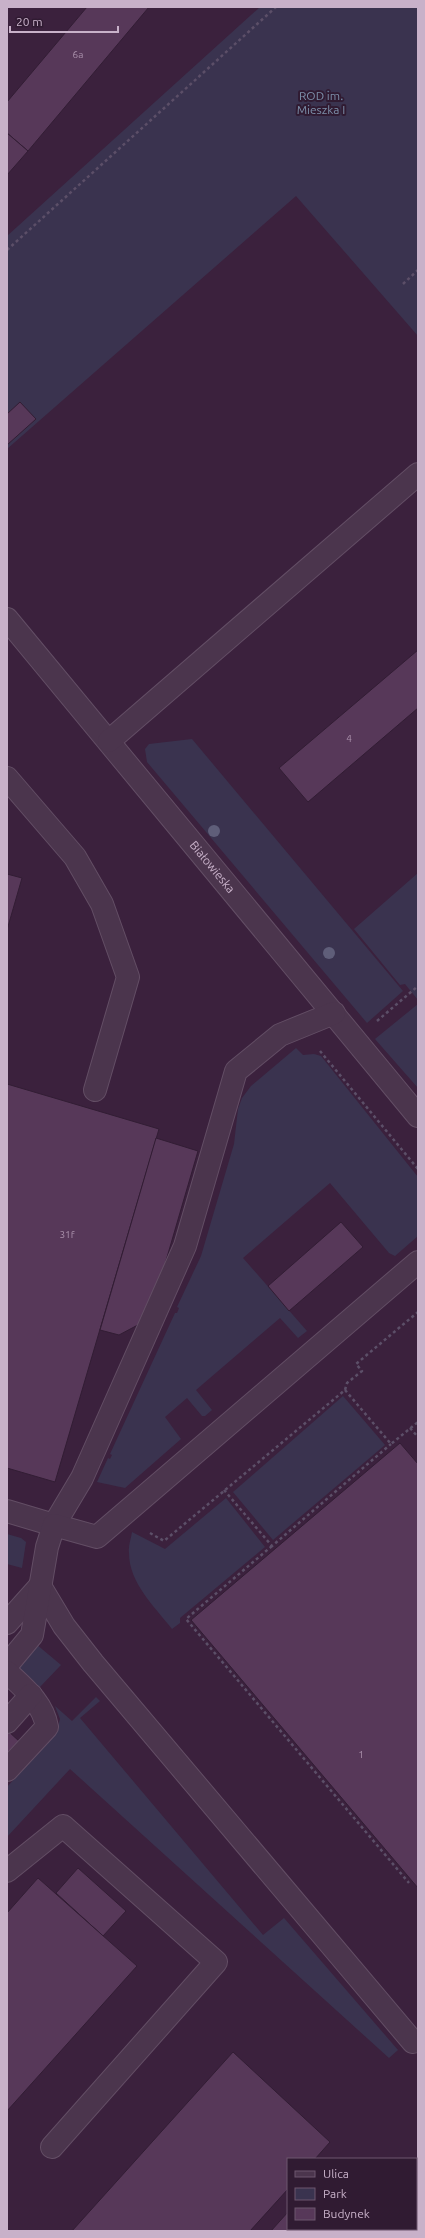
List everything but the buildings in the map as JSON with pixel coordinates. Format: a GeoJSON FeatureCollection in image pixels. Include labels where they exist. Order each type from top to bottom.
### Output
{"type":"FeatureCollection","features":[{"type":"Feature","properties":{"kind":"street"},"geometry":{"type":"LineString","coordinates":[[109,741],[418,474]]}},
{"type":"Feature","properties":{"kind":"street","name":"Białowieska"},"geometry":{"type":"LineString","coordinates":[[7,619],[418,1116]]}},
{"type":"Feature","properties":{"kind":"street"},"geometry":{"type":"LineString","coordinates":[[7,778],[75,857],[102,904],[128,977],[94,1090]]}},
{"type":"Feature","properties":{"kind":"street"},"geometry":{"type":"LineString","coordinates":[[7,1665],[32,1635],[40,1586],[54,1525],[82,1478],[185,1246],[236,1071],[280,1035],[334,1013]]}},
{"type":"Feature","properties":{"kind":"street"},"geometry":{"type":"LineString","coordinates":[[7,1511],[97,1537],[418,1262]]}},
{"type":"Feature","properties":{"kind":"street"},"geometry":{"type":"LineString","coordinates":[[7,1622],[40,1586]]}},
{"type":"Feature","properties":{"kind":"street"},"geometry":{"type":"LineString","coordinates":[[40,1586],[64,1626],[92,1663],[413,2042]]}},
{"type":"Feature","properties":{"kind":"street"},"geometry":{"type":"LineString","coordinates":[[7,1672],[31,1695],[45,1716],[47,1727],[7,1770]]}},
{"type":"Feature","properties":{"kind":"street"},"geometry":{"type":"LineString","coordinates":[[7,1722],[31,1695]]}},
{"type":"Feature","properties":{"kind":"street"},"geometry":{"type":"LineString","coordinates":[[7,1871],[63,1826],[216,1962],[52,2147]]}},
{"type":"Feature","properties":{"kind":"path"},"geometry":{"type":"LineString","coordinates":[[7,250],[276,7]]}},
{"type":"Feature","properties":{"kind":"path"},"geometry":{"type":"LineString","coordinates":[[404,284],[418,270]]}},
{"type":"Feature","properties":{"kind":"path"},"geometry":{"type":"LineString","coordinates":[[355,1039],[418,986]]}},
{"type":"Feature","properties":{"kind":"path"},"geometry":{"type":"LineString","coordinates":[[127,1512],[141,1527],[164,1541],[345,1390],[347,1383],[362,1371],[356,1364],[418,1312]]}},
{"type":"Feature","properties":{"kind":"path"},"geometry":{"type":"LineString","coordinates":[[345,1390],[391,1444]]}},
{"type":"Feature","properties":{"kind":"path"},"geometry":{"type":"LineString","coordinates":[[409,1883],[186,1619],[418,1422]]}},
{"type":"Feature","properties":{"kind":"path"},"geometry":{"type":"LineString","coordinates":[[410,1428],[418,1437]]}},
{"type":"Feature","properties":{"kind":"path"},"geometry":{"type":"LineString","coordinates":[[224,1490],[272,1546]]}},
{"type":"Feature","properties":{"kind":"green space","name":"ROD im. Mieszka I"},"geometry":{"type":"Polygon","coordinates":[[[260,7],[418,7],[418,336],[296,196],[7,449],[7,236],[260,7]]]}},
{"type":"Feature","properties":{"kind":"green space"},"geometry":{"type":"Polygon","coordinates":[[[192,739],[403,991],[367,1023],[147,762],[145,749],[149,744],[192,739]]]}},
{"type":"Feature","properties":{"kind":"green space"},"geometry":{"type":"Polygon","coordinates":[[[418,873],[418,1000],[405,984],[400,985],[354,929],[418,873]]]}},
{"type":"Feature","properties":{"kind":"green space"},"geometry":{"type":"Polygon","coordinates":[[[418,1004],[418,1088],[375,1039],[418,1004]]]}},
{"type":"Feature","properties":{"kind":"green space"},"geometry":{"type":"Polygon","coordinates":[[[296,1048],[303,1055],[314,1054],[321,1056],[418,1177],[418,1236],[395,1256],[389,1253],[330,1183],[243,1258],[307,1331],[298,1338],[280,1318],[196,1390],[212,1410],[205,1416],[202,1416],[187,1398],[165,1417],[181,1439],[125,1488],[97,1482],[108,1458],[110,1459],[112,1455],[110,1454],[175,1313],[177,1313],[179,1308],[177,1307],[201,1256],[234,1144],[238,1109],[242,1098],[251,1086],[296,1048]]]}},
{"type":"Feature","properties":{"kind":"green space"},"geometry":{"type":"Polygon","coordinates":[[[343,1396],[385,1445],[273,1540],[233,1492],[343,1396]]]}},
{"type":"Feature","properties":{"kind":"green space"},"geometry":{"type":"Polygon","coordinates":[[[226,1498],[265,1547],[180,1618],[180,1623],[172,1629],[144,1594],[133,1574],[130,1564],[129,1550],[132,1532],[165,1549],[226,1498]]]}},
{"type":"Feature","properties":{"kind":"green space"},"geometry":{"type":"Polygon","coordinates":[[[7,1534],[21,1538],[26,1542],[22,1568],[7,1564],[7,1534]]]}},
{"type":"Feature","properties":{"kind":"green space"},"geometry":{"type":"Polygon","coordinates":[[[36,1644],[61,1665],[38,1689],[21,1672],[19,1664],[36,1644]]]}},
{"type":"Feature","properties":{"kind":"green space"},"geometry":{"type":"Polygon","coordinates":[[[96,1697],[100,1701],[80,1718],[263,1935],[284,1918],[398,2050],[389,2058],[70,1769],[7,1837],[7,1787],[56,1733],[60,1719],[55,1706],[72,1721],[96,1697]]]}}]}
